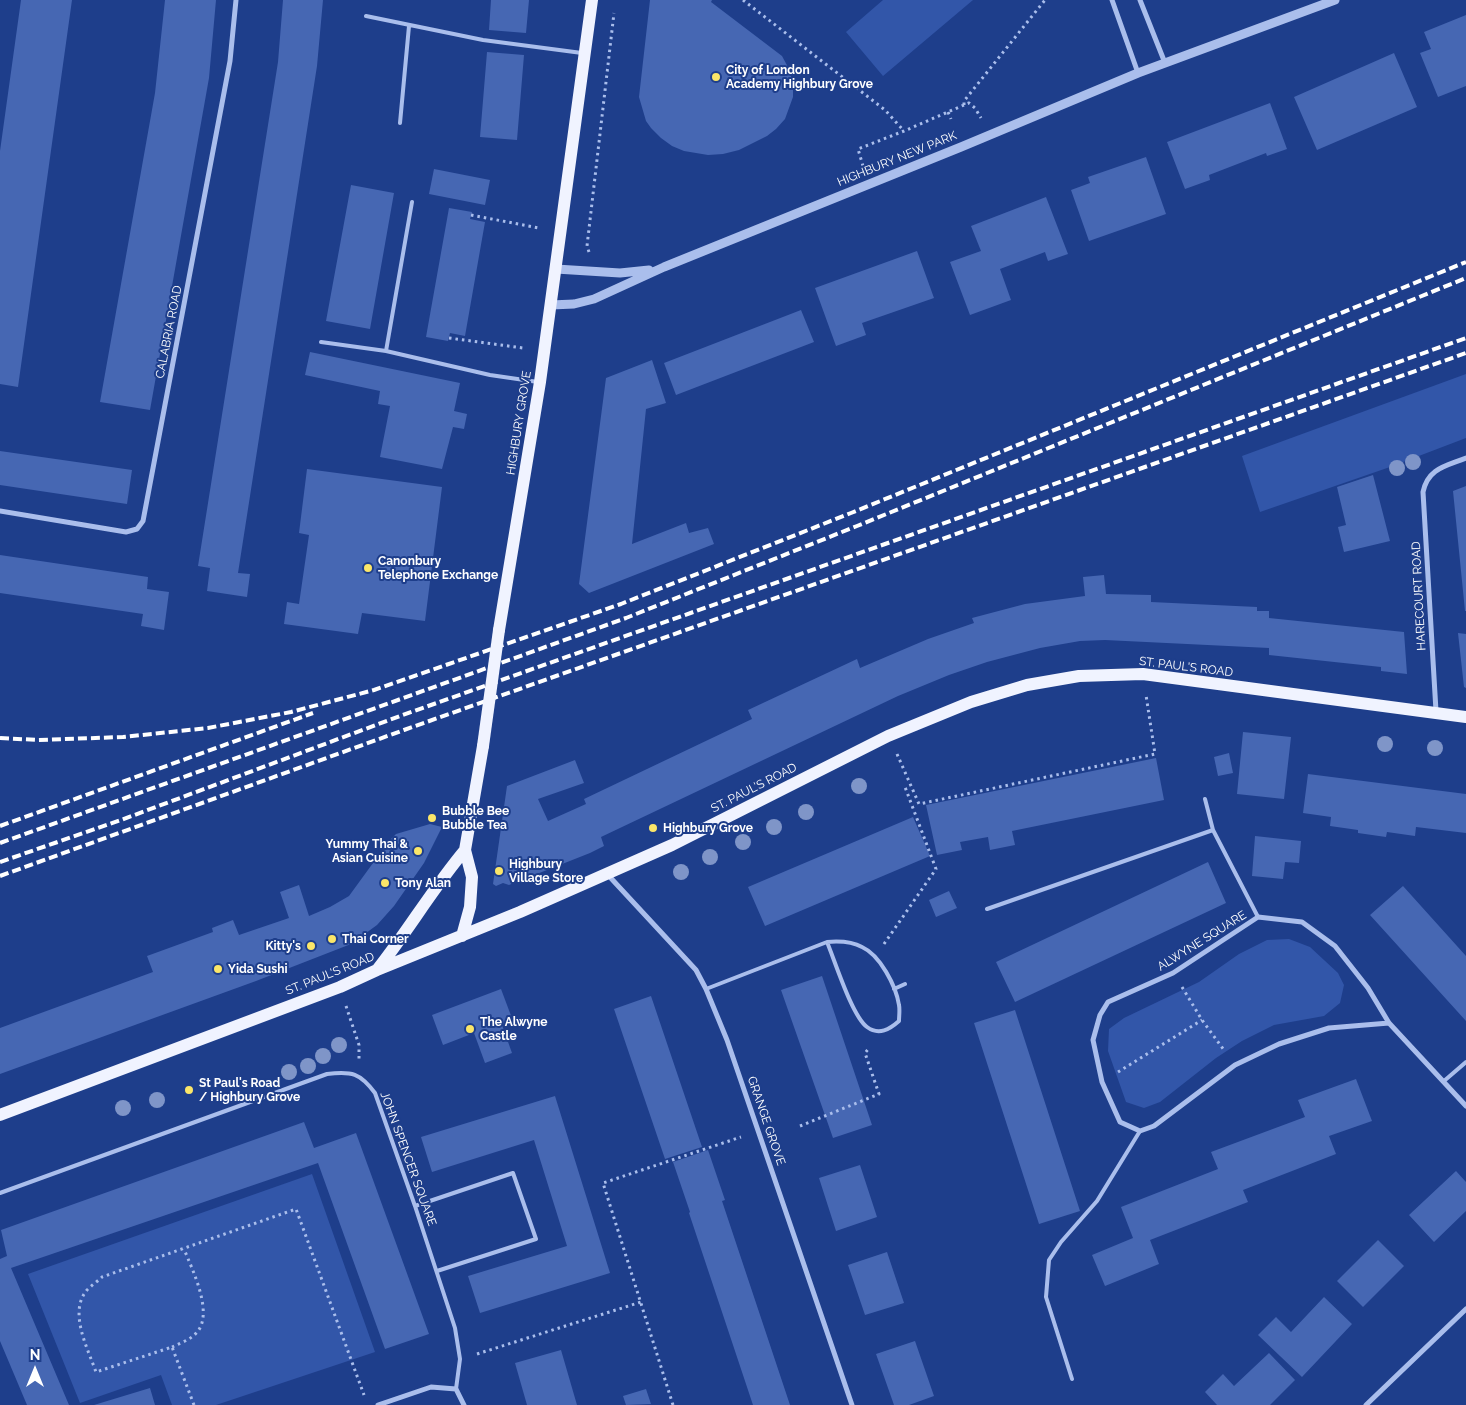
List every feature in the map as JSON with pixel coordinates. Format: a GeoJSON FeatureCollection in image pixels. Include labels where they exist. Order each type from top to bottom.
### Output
{"type":"FeatureCollection","features":[{"type":"Feature","properties":{"kind":"main road","name":"HIGHBURY GROVE"},"geometry":{"type":"LineString","coordinates":[[462,936],[470,906],[472,877],[465,850],[540,382],[592,0]]}},
{"type":"Feature","properties":{"kind":"main road","name":"ST. PAUL'S ROAD"},"geometry":{"type":"LineString","coordinates":[[0,1116],[340,987],[462,936],[672,845],[888,736],[971,702],[1027,684],[1079,676],[1143,674],[1466,717]]}},
{"type":"Feature","properties":{"kind":"main road"},"geometry":{"type":"LineString","coordinates":[[377,970],[446,872],[465,850]]}},
{"type":"Feature","properties":{"kind":"street","name":"CALABRIA ROAD"},"geometry":{"type":"LineString","coordinates":[[0,510],[126,532],[137,529],[143,521],[230,61],[236,0]]}},
{"type":"Feature","properties":{"kind":"street"},"geometry":{"type":"LineString","coordinates":[[1112,0],[1138,73]]}},
{"type":"Feature","properties":{"kind":"street"},"geometry":{"type":"LineString","coordinates":[[1140,0],[1165,62]]}},
{"type":"Feature","properties":{"kind":"street","name":"HIGHBURY NEW PARK"},"geometry":{"type":"LineString","coordinates":[[551,305],[574,304],[594,299],[664,267],[1165,62],[1335,0]]}},
{"type":"Feature","properties":{"kind":"street","name":"HIGHBURY NEW PARK"},"geometry":{"type":"LineString","coordinates":[[556,269],[620,273],[641,272],[664,267]]}},
{"type":"Feature","properties":{"kind":"street","name":"HARECOURT ROAD"},"geometry":{"type":"LineString","coordinates":[[1436,714],[1423,492],[1428,478],[1441,467],[1466,458]]}},
{"type":"Feature","properties":{"kind":"street","name":"GRANGE GROVE"},"geometry":{"type":"LineString","coordinates":[[607,874],[696,970],[706,989],[720,1022],[852,1405]]}},
{"type":"Feature","properties":{"kind":"street","name":"ALWYNE SQUARE"},"geometry":{"type":"LineString","coordinates":[[1140,1131],[1120,1122],[1102,1082],[1093,1040],[1100,1015],[1108,1002],[1173,974],[1258,918],[1302,922],[1335,946],[1368,988],[1389,1023],[1466,1106]]}},
{"type":"Feature","properties":{"kind":"street"},"geometry":{"type":"LineString","coordinates":[[1140,1131],[1154,1126],[1235,1065],[1279,1044],[1329,1028],[1389,1023]]}},
{"type":"Feature","properties":{"kind":"street"},"geometry":{"type":"LineString","coordinates":[[1366,1405],[1466,1309]]}},
{"type":"Feature","properties":{"kind":"street"},"geometry":{"type":"LineString","coordinates":[[378,1405],[431,1387],[456,1389],[464,1405]]}},
{"type":"Feature","properties":{"kind":"lane"},"geometry":{"type":"LineString","coordinates":[[366,16],[483,40],[584,53]]}},
{"type":"Feature","properties":{"kind":"lane"},"geometry":{"type":"LineString","coordinates":[[400,124],[408,26]]}},
{"type":"Feature","properties":{"kind":"lane"},"geometry":{"type":"LineString","coordinates":[[386,351],[412,202]]}},
{"type":"Feature","properties":{"kind":"lane"},"geometry":{"type":"LineString","coordinates":[[321,342],[386,351],[490,375],[540,382]]}},
{"type":"Feature","properties":{"kind":"lane"},"geometry":{"type":"LineString","coordinates":[[1205,798],[1213,830],[1258,918]]}},
{"type":"Feature","properties":{"kind":"lane"},"geometry":{"type":"LineString","coordinates":[[987,908],[1213,830]]}},
{"type":"Feature","properties":{"kind":"lane"},"geometry":{"type":"LineString","coordinates":[[706,989],[827,942],[844,941],[862,947],[876,956],[884,969],[900,1006],[899,1021],[890,1029],[880,1032],[868,1028],[858,1017],[827,942]]}},
{"type":"Feature","properties":{"kind":"lane"},"geometry":{"type":"LineString","coordinates":[[894,989],[905,984]]}},
{"type":"Feature","properties":{"kind":"lane"},"geometry":{"type":"LineString","coordinates":[[1444,1082],[1466,1062]]}},
{"type":"Feature","properties":{"kind":"lane"},"geometry":{"type":"LineString","coordinates":[[0,1193],[327,1074],[354,1074]]}},
{"type":"Feature","properties":{"kind":"lane","name":"JOHN SPENCER SQUARE"},"geometry":{"type":"LineString","coordinates":[[354,1074],[365,1080],[374,1093],[437,1271],[455,1328],[460,1359],[456,1389]]}},
{"type":"Feature","properties":{"kind":"lane"},"geometry":{"type":"LineString","coordinates":[[1072,1379],[1046,1297],[1049,1260],[1061,1242],[1097,1201],[1140,1131]]}},
{"type":"Feature","properties":{"kind":"lane"},"geometry":{"type":"LineString","coordinates":[[415,1206],[513,1173],[536,1239],[437,1271]]}},
{"type":"Feature","properties":{"kind":"path"},"geometry":{"type":"LineString","coordinates":[[743,0],[885,110],[904,131]]}},
{"type":"Feature","properties":{"kind":"path"},"geometry":{"type":"LineString","coordinates":[[964,105],[964,101],[1045,0]]}},
{"type":"Feature","properties":{"kind":"path"},"geometry":{"type":"LineString","coordinates":[[590,256],[586,246],[615,10]]}},
{"type":"Feature","properties":{"kind":"path"},"geometry":{"type":"LineString","coordinates":[[860,159],[858,149],[969,103],[975,108]]}},
{"type":"Feature","properties":{"kind":"path"},"geometry":{"type":"LineString","coordinates":[[948,112],[951,118]]}},
{"type":"Feature","properties":{"kind":"path"},"geometry":{"type":"LineString","coordinates":[[471,215],[540,228]]}},
{"type":"Feature","properties":{"kind":"path"},"geometry":{"type":"LineString","coordinates":[[449,338],[524,348]]}},
{"type":"Feature","properties":{"kind":"path"},"geometry":{"type":"LineString","coordinates":[[888,736],[919,804],[1155,754],[1143,674]]}},
{"type":"Feature","properties":{"kind":"path"},"geometry":{"type":"LineString","coordinates":[[876,956],[936,869],[904,787]]}},
{"type":"Feature","properties":{"kind":"path"},"geometry":{"type":"LineString","coordinates":[[1173,974],[1202,1020],[1235,1065]]}},
{"type":"Feature","properties":{"kind":"path"},"geometry":{"type":"LineString","coordinates":[[340,987],[359,1045],[359,1060],[354,1074]]}},
{"type":"Feature","properties":{"kind":"path"},"geometry":{"type":"LineString","coordinates":[[1102,1082],[1202,1020]]}},
{"type":"Feature","properties":{"kind":"path"},"geometry":{"type":"LineString","coordinates":[[800,1126],[879,1094],[865,1053],[880,1032]]}},
{"type":"Feature","properties":{"kind":"path"},"geometry":{"type":"LineString","coordinates":[[673,1405],[603,1183],[758,1131]]}},
{"type":"Feature","properties":{"kind":"path"},"geometry":{"type":"LineString","coordinates":[[184,1248],[201,1297],[204,1314],[199,1330],[187,1340],[172,1347],[96,1372],[80,1324],[80,1308],[86,1291],[102,1277],[184,1248],[296,1209],[365,1396]]}},
{"type":"Feature","properties":{"kind":"path"},"geometry":{"type":"LineString","coordinates":[[460,1359],[641,1302]]}},
{"type":"Feature","properties":{"kind":"path"},"geometry":{"type":"LineString","coordinates":[[172,1347],[194,1405]]}},
{"type":"Feature","properties":{"kind":"shaded area"},"geometry":{"type":"Polygon","coordinates":[[[883,0],[973,0],[883,76],[846,32],[883,0]]]}},
{"type":"Feature","properties":{"kind":"shaded area"},"geometry":{"type":"Polygon","coordinates":[[[1466,374],[1466,438],[1390,467],[1260,512],[1242,456],[1466,374]]]}},
{"type":"Feature","properties":{"kind":"shaded area"},"geometry":{"type":"Polygon","coordinates":[[[1289,939],[1310,947],[1338,973],[1344,985],[1340,1003],[1324,1016],[1274,1025],[1242,1041],[1216,1058],[1160,1102],[1144,1108],[1126,1102],[1108,1051],[1109,1029],[1124,1018],[1199,982],[1239,954],[1267,940],[1289,939]]]}},
{"type":"Feature","properties":{"kind":"shaded area"},"geometry":{"type":"Polygon","coordinates":[[[312,1174],[375,1352],[216,1405],[172,1405],[161,1375],[80,1403],[28,1274],[312,1174]]]}},
{"type":"Feature","properties":{"kind":"building"},"geometry":{"type":"Polygon","coordinates":[[[21,0],[72,0],[18,387],[0,384],[0,151],[21,0]]]}},
{"type":"Feature","properties":{"kind":"building"},"geometry":{"type":"Polygon","coordinates":[[[165,0],[216,0],[209,78],[150,410],[100,402],[155,93],[165,0]]]}},
{"type":"Feature","properties":{"kind":"building"},"geometry":{"type":"Polygon","coordinates":[[[283,0],[323,0],[317,66],[238,573],[250,574],[247,597],[207,591],[210,568],[198,566],[278,62],[283,0]]]}},
{"type":"Feature","properties":{"kind":"building"},"geometry":{"type":"Polygon","coordinates":[[[491,0],[529,0],[526,33],[489,30],[491,0]]]}},
{"type":"Feature","properties":{"kind":"building","name":"City of London Academy Highbury Grove"},"geometry":{"type":"Polygon","coordinates":[[[650,0],[712,0],[711,2],[782,56],[789,69],[793,84],[793,97],[785,119],[776,129],[767,136],[739,150],[708,155],[684,151],[672,146],[651,128],[646,121],[639,97],[650,0]]]}},
{"type":"Feature","properties":{"kind":"building"},"geometry":{"type":"Polygon","coordinates":[[[1466,15],[1466,86],[1438,97],[1420,53],[1431,49],[1424,32],[1466,15]]]}},
{"type":"Feature","properties":{"kind":"building"},"geometry":{"type":"Polygon","coordinates":[[[487,52],[524,55],[517,140],[480,137],[487,52]]]}},
{"type":"Feature","properties":{"kind":"building"},"geometry":{"type":"Polygon","coordinates":[[[1394,53],[1417,107],[1317,150],[1294,97],[1394,53]]]}},
{"type":"Feature","properties":{"kind":"building"},"geometry":{"type":"Polygon","coordinates":[[[1270,103],[1287,149],[1267,156],[1266,153],[1209,175],[1210,180],[1185,189],[1167,142],[1270,103]]]}},
{"type":"Feature","properties":{"kind":"building"},"geometry":{"type":"Polygon","coordinates":[[[1146,157],[1166,214],[1089,241],[1071,190],[1090,183],[1088,177],[1146,157]]]}},
{"type":"Feature","properties":{"kind":"building"},"geometry":{"type":"Polygon","coordinates":[[[434,169],[490,180],[485,205],[429,194],[434,169]]]}},
{"type":"Feature","properties":{"kind":"building"},"geometry":{"type":"Polygon","coordinates":[[[351,185],[394,193],[370,329],[326,321],[351,185]]]}},
{"type":"Feature","properties":{"kind":"building"},"geometry":{"type":"Polygon","coordinates":[[[1046,197],[1068,254],[1048,261],[1045,252],[1000,269],[1011,300],[970,315],[950,262],[981,251],[971,226],[1046,197]]]}},
{"type":"Feature","properties":{"kind":"building"},"geometry":{"type":"Polygon","coordinates":[[[449,208],[472,212],[470,219],[485,222],[465,336],[450,333],[448,341],[426,337],[449,208]]]}},
{"type":"Feature","properties":{"kind":"building"},"geometry":{"type":"Polygon","coordinates":[[[917,251],[934,298],[862,323],[866,335],[836,346],[815,288],[917,251]]]}},
{"type":"Feature","properties":{"kind":"building"},"geometry":{"type":"Polygon","coordinates":[[[801,310],[814,342],[676,395],[664,363],[801,310]]]}},
{"type":"Feature","properties":{"kind":"building"},"geometry":{"type":"Polygon","coordinates":[[[310,352],[460,383],[454,411],[467,414],[464,429],[453,427],[442,469],[380,457],[390,406],[378,404],[380,391],[305,375],[310,352]]]}},
{"type":"Feature","properties":{"kind":"building"},"geometry":{"type":"Polygon","coordinates":[[[652,360],[666,403],[646,409],[632,544],[686,523],[689,533],[708,528],[714,544],[589,593],[579,584],[606,378],[652,360]]]}},
{"type":"Feature","properties":{"kind":"building"},"geometry":{"type":"Polygon","coordinates":[[[0,451],[132,470],[127,504],[0,485],[0,451]]]}},
{"type":"Feature","properties":{"kind":"building","name":"Canonbury Telephone Exchange"},"geometry":{"type":"Polygon","coordinates":[[[307,469],[442,487],[425,621],[362,613],[358,634],[284,624],[287,602],[299,604],[309,535],[299,533],[307,469]]]}},
{"type":"Feature","properties":{"kind":"building"},"geometry":{"type":"Polygon","coordinates":[[[1373,475],[1390,541],[1344,552],[1338,527],[1346,525],[1337,487],[1373,475]]]}},
{"type":"Feature","properties":{"kind":"building"},"geometry":{"type":"Polygon","coordinates":[[[1466,486],[1466,611],[1465,611],[1453,491],[1466,486]]]}},
{"type":"Feature","properties":{"kind":"building"},"geometry":{"type":"Polygon","coordinates":[[[0,555],[148,577],[147,589],[169,592],[164,630],[141,626],[143,614],[0,593],[0,555]]]}},
{"type":"Feature","properties":{"kind":"building"},"geometry":{"type":"Polygon","coordinates":[[[1104,575],[1106,594],[1151,595],[1151,602],[1257,607],[1257,611],[1269,611],[1269,618],[1404,632],[1407,674],[1381,671],[1381,667],[1269,655],[1269,648],[1105,640],[1080,641],[1040,648],[987,662],[898,696],[601,837],[604,846],[590,853],[509,885],[503,883],[496,886],[493,884],[507,786],[575,760],[584,783],[538,799],[548,821],[586,804],[584,799],[752,719],[748,710],[857,659],[860,668],[928,639],[974,623],[972,618],[1025,604],[1085,596],[1083,577],[1104,575]]]}},
{"type":"Feature","properties":{"kind":"building"},"geometry":{"type":"Polygon","coordinates":[[[1458,633],[1466,634],[1466,688],[1464,687],[1458,633]]]}},
{"type":"Feature","properties":{"kind":"building"},"geometry":{"type":"Polygon","coordinates":[[[1243,732],[1291,737],[1284,799],[1237,794],[1243,732]]]}},
{"type":"Feature","properties":{"kind":"building"},"geometry":{"type":"Polygon","coordinates":[[[1229,753],[1233,773],[1218,776],[1214,757],[1229,753]]]}},
{"type":"Feature","properties":{"kind":"building"},"geometry":{"type":"Polygon","coordinates":[[[1156,758],[1164,800],[1012,831],[1015,845],[990,850],[988,837],[960,842],[962,850],[937,855],[926,805],[1156,758]]]}},
{"type":"Feature","properties":{"kind":"building"},"geometry":{"type":"Polygon","coordinates":[[[1308,774],[1466,794],[1466,833],[1416,827],[1415,836],[1387,832],[1386,837],[1330,826],[1331,817],[1303,813],[1308,774]]]}},
{"type":"Feature","properties":{"kind":"building"},"geometry":{"type":"Polygon","coordinates":[[[913,817],[930,856],[765,926],[748,887],[913,817]]]}},
{"type":"Feature","properties":{"kind":"building"},"geometry":{"type":"Polygon","coordinates":[[[430,824],[442,827],[424,863],[394,906],[377,925],[351,944],[256,981],[0,1074],[0,1028],[153,972],[147,956],[213,932],[212,928],[233,920],[239,935],[289,918],[280,892],[299,885],[309,916],[330,907],[349,896],[396,834],[430,824]]]}},
{"type":"Feature","properties":{"kind":"building"},"geometry":{"type":"Polygon","coordinates":[[[1255,836],[1301,841],[1299,863],[1285,862],[1283,879],[1252,876],[1255,836]]]}},
{"type":"Feature","properties":{"kind":"building"},"geometry":{"type":"Polygon","coordinates":[[[1208,862],[1226,903],[1015,1002],[996,962],[1208,862]]]}},
{"type":"Feature","properties":{"kind":"building"},"geometry":{"type":"Polygon","coordinates":[[[1403,886],[1466,956],[1466,1021],[1370,915],[1403,886]]]}},
{"type":"Feature","properties":{"kind":"building"},"geometry":{"type":"Polygon","coordinates":[[[949,891],[957,908],[936,917],[929,900],[949,891]]]}},
{"type":"Feature","properties":{"kind":"building"},"geometry":{"type":"Polygon","coordinates":[[[822,976],[872,1125],[833,1138],[781,990],[822,976]]]}},
{"type":"Feature","properties":{"kind":"building","name":"The Alwyne Castle"},"geometry":{"type":"Polygon","coordinates":[[[501,989],[513,1021],[502,1025],[512,1053],[485,1063],[474,1033],[443,1045],[432,1015],[501,989]]]}},
{"type":"Feature","properties":{"kind":"building"},"geometry":{"type":"Polygon","coordinates":[[[651,996],[702,1147],[665,1159],[614,1009],[651,996]]]}},
{"type":"Feature","properties":{"kind":"building"},"geometry":{"type":"Polygon","coordinates":[[[1015,1010],[1080,1211],[1039,1224],[974,1023],[1015,1010]]]}},
{"type":"Feature","properties":{"kind":"building"},"geometry":{"type":"Polygon","coordinates":[[[1356,1079],[1372,1121],[1329,1136],[1336,1154],[1243,1190],[1248,1202],[1150,1240],[1159,1264],[1105,1286],[1092,1255],[1133,1238],[1121,1207],[1218,1169],[1211,1152],[1305,1117],[1298,1100],[1356,1079]]]}},
{"type":"Feature","properties":{"kind":"building"},"geometry":{"type":"Polygon","coordinates":[[[555,1096],[610,1273],[480,1313],[468,1276],[567,1246],[534,1140],[432,1172],[421,1137],[555,1096]]]}},
{"type":"Feature","properties":{"kind":"building"},"geometry":{"type":"Polygon","coordinates":[[[304,1122],[314,1148],[356,1133],[429,1334],[385,1349],[318,1163],[11,1268],[69,1405],[27,1405],[0,1341],[0,1259],[7,1256],[1,1230],[304,1122]]]}},
{"type":"Feature","properties":{"kind":"building"},"geometry":{"type":"Polygon","coordinates":[[[708,1150],[725,1200],[722,1201],[790,1405],[753,1405],[689,1213],[673,1162],[708,1150]]]}},
{"type":"Feature","properties":{"kind":"building"},"geometry":{"type":"Polygon","coordinates":[[[860,1165],[877,1217],[836,1231],[819,1178],[860,1165]]]}},
{"type":"Feature","properties":{"kind":"building"},"geometry":{"type":"Polygon","coordinates":[[[1456,1171],[1466,1182],[1466,1211],[1434,1242],[1409,1215],[1456,1171]]]}},
{"type":"Feature","properties":{"kind":"building"},"geometry":{"type":"Polygon","coordinates":[[[1378,1240],[1404,1266],[1363,1307],[1337,1281],[1378,1240]]]}},
{"type":"Feature","properties":{"kind":"building"},"geometry":{"type":"Polygon","coordinates":[[[887,1252],[904,1303],[865,1315],[848,1265],[887,1252]]]}},
{"type":"Feature","properties":{"kind":"building"},"geometry":{"type":"Polygon","coordinates":[[[1324,1297],[1352,1324],[1302,1377],[1258,1335],[1276,1317],[1291,1332],[1324,1297]]]}},
{"type":"Feature","properties":{"kind":"building"},"geometry":{"type":"Polygon","coordinates":[[[915,1341],[934,1396],[909,1405],[894,1405],[876,1354],[915,1341]]]}},
{"type":"Feature","properties":{"kind":"building"},"geometry":{"type":"Polygon","coordinates":[[[561,1350],[577,1405],[527,1405],[515,1363],[561,1350]]]}},
{"type":"Feature","properties":{"kind":"building"},"geometry":{"type":"Polygon","coordinates":[[[1269,1353],[1295,1380],[1270,1405],[1217,1405],[1205,1392],[1223,1374],[1234,1386],[1269,1353]]]}},
{"type":"Feature","properties":{"kind":"building"},"geometry":{"type":"Polygon","coordinates":[[[150,1388],[155,1405],[94,1405],[150,1388]]]}},
{"type":"Feature","properties":{"kind":"building"},"geometry":{"type":"Polygon","coordinates":[[[646,1389],[651,1404],[626,1405],[623,1396],[646,1389]]]}},
{"type":"Feature","properties":{"kind":"railway"},"geometry":{"type":"LineString","coordinates":[[0,738],[38,740],[123,737],[208,728],[291,712],[374,690],[621,604],[851,513],[1466,262]]}},
{"type":"Feature","properties":{"kind":"railway"},"geometry":{"type":"LineString","coordinates":[[0,843],[626,618],[1466,278]]}},
{"type":"Feature","properties":{"kind":"railway"},"geometry":{"type":"LineString","coordinates":[[0,862],[121,820],[400,716],[1466,338]]}},
{"type":"Feature","properties":{"kind":"railway"},"geometry":{"type":"LineString","coordinates":[[0,876],[404,730],[1466,353]]}},
{"type":"Feature","properties":{"kind":"railway"},"geometry":{"type":"LineString","coordinates":[[0,826],[313,713]]}},
{"type":"Feature","properties":{"kind":"place","name":"City of London Academy Highbury Grove"},"geometry":{"type":"Point","coordinates":[716,77]}},
{"type":"Feature","properties":{"kind":"place","name":"Canonbury Telephone Exchange"},"geometry":{"type":"Point","coordinates":[368,568]}},
{"type":"Feature","properties":{"kind":"place","name":"Bubble Bee Bubble Tea"},"geometry":{"type":"Point","coordinates":[432,818]}},
{"type":"Feature","properties":{"kind":"place","name":"Highbury Grove"},"geometry":{"type":"Point","coordinates":[653,828]}},
{"type":"Feature","properties":{"kind":"place","name":"Yummy Thai & Asian Cuisine"},"geometry":{"type":"Point","coordinates":[418,851]}},
{"type":"Feature","properties":{"kind":"place","name":"Highbury Village Store"},"geometry":{"type":"Point","coordinates":[499,871]}},
{"type":"Feature","properties":{"kind":"place","name":"Tony Alan"},"geometry":{"type":"Point","coordinates":[385,883]}},
{"type":"Feature","properties":{"kind":"place","name":"Thai Corner"},"geometry":{"type":"Point","coordinates":[332,939]}},
{"type":"Feature","properties":{"kind":"place","name":"Kitty's"},"geometry":{"type":"Point","coordinates":[311,946]}},
{"type":"Feature","properties":{"kind":"place","name":"Yida Sushi"},"geometry":{"type":"Point","coordinates":[218,969]}},
{"type":"Feature","properties":{"kind":"place","name":"The Alwyne Castle"},"geometry":{"type":"Point","coordinates":[470,1029]}},
{"type":"Feature","properties":{"kind":"place","name":"St Paul's Road / Highbury Grove"},"geometry":{"type":"Point","coordinates":[189,1090]}}]}
